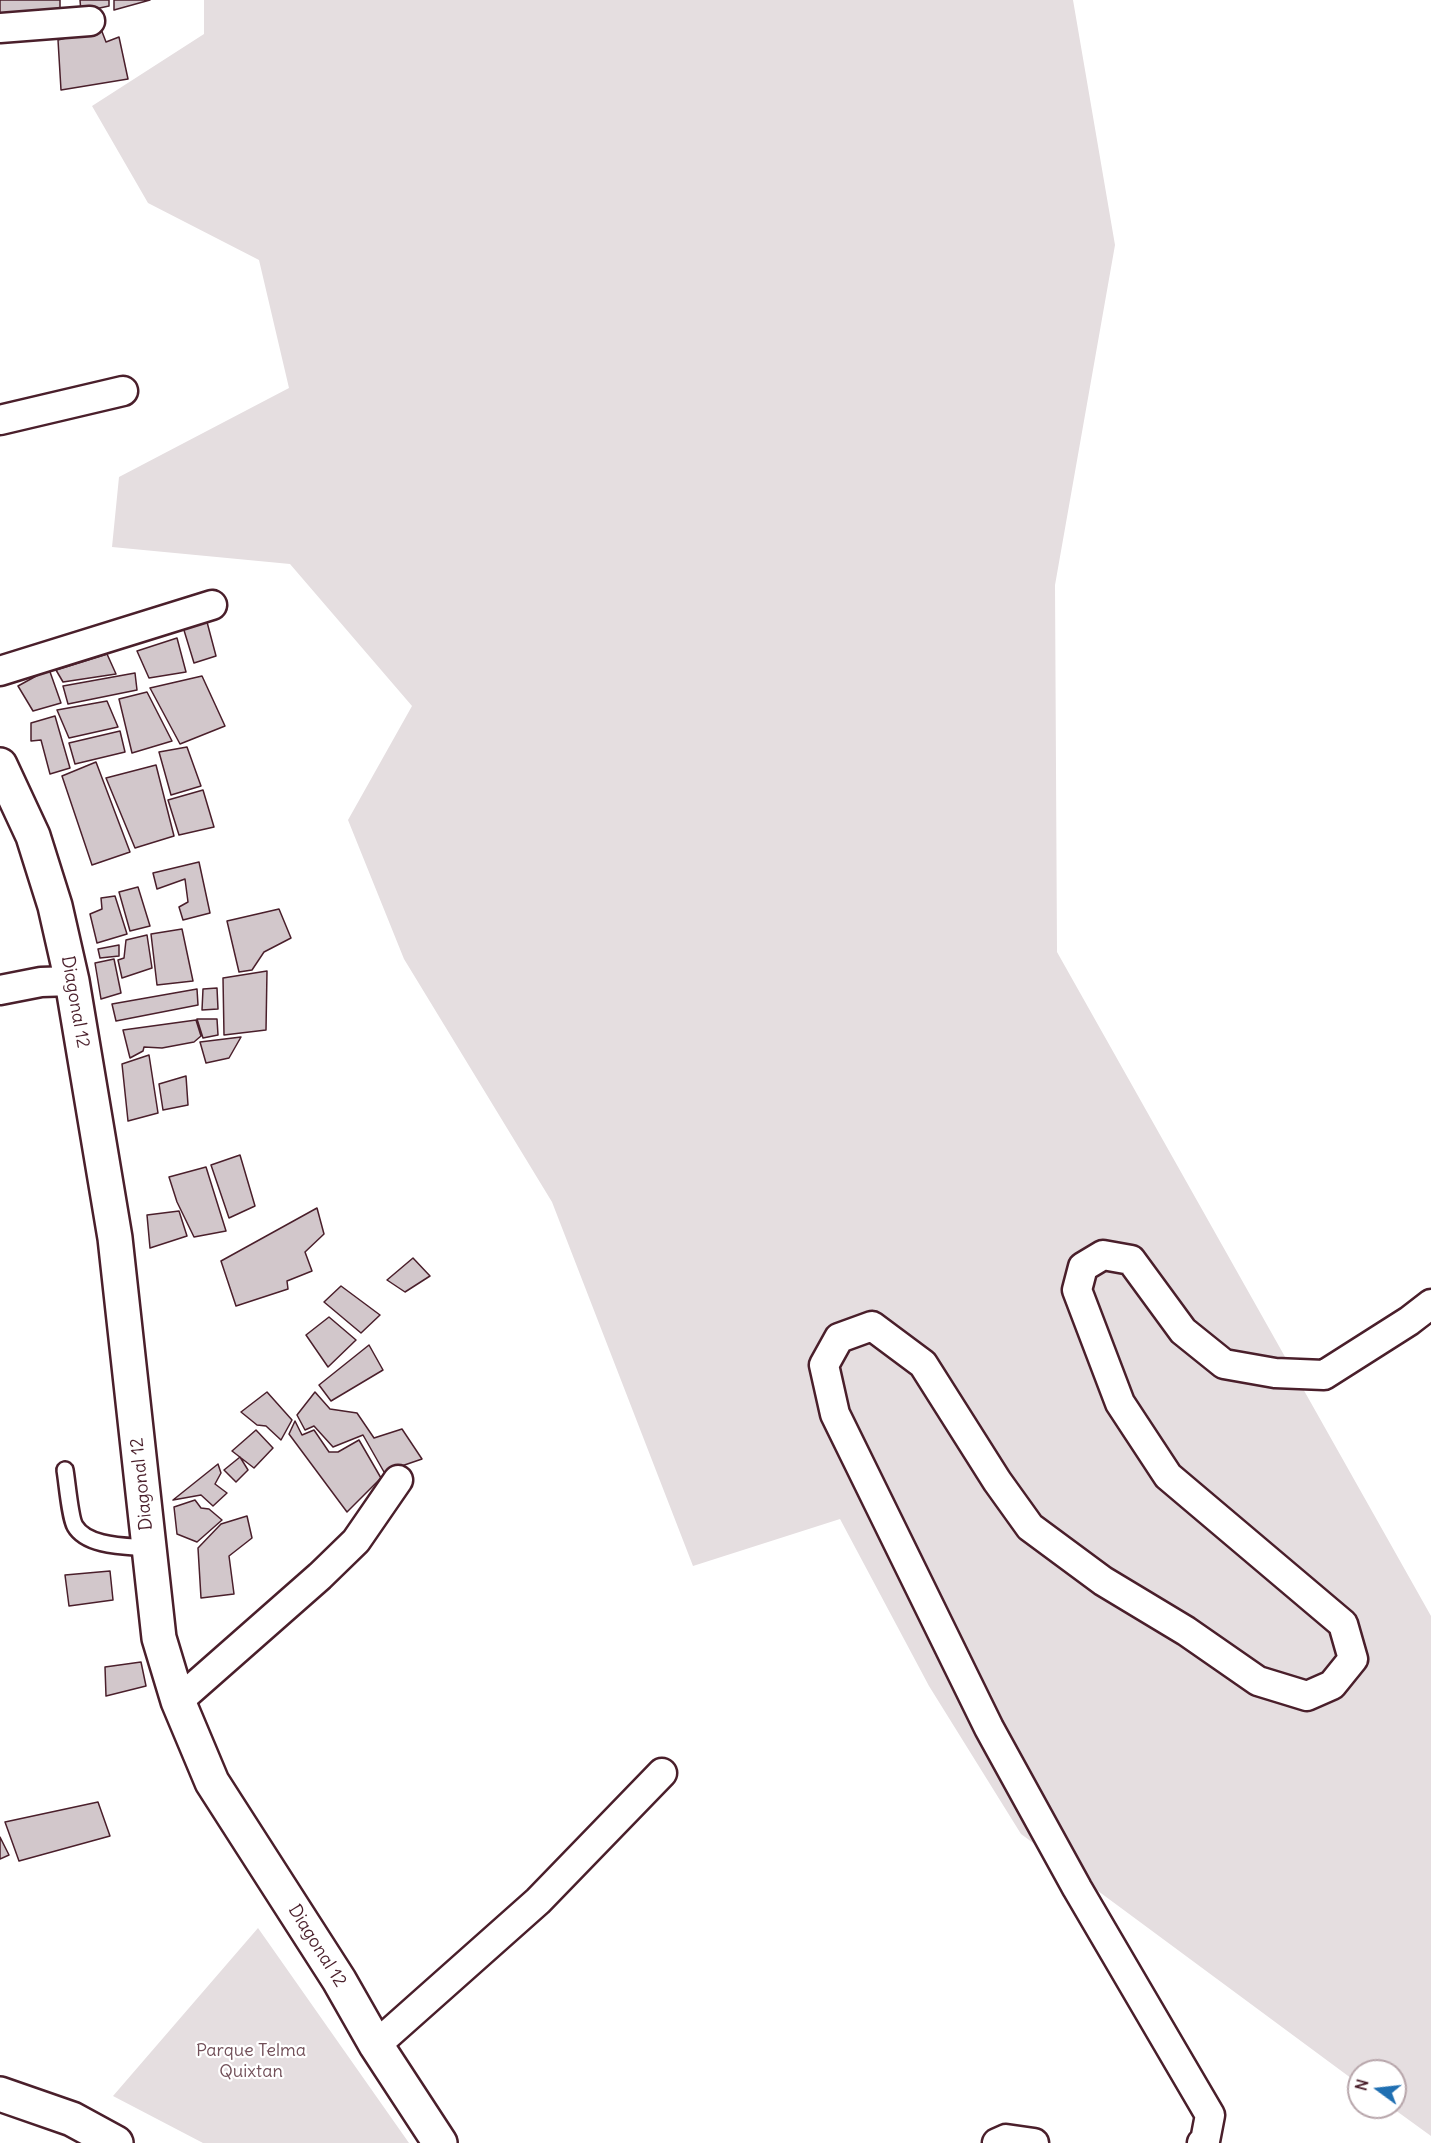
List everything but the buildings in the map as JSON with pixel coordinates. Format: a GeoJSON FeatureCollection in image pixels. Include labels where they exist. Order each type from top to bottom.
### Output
{"type":"FeatureCollection","features":[{"type":"Feature","properties":{"kind":"main road","name":"Diagonal 12"},"geometry":{"type":"LineString","coordinates":[[0,765],[8,801],[33,836],[52,896],[72,981],[115,1238],[159,1638],[178,1701],[212,1782],[440,2143]]}},
{"type":"Feature","properties":{"kind":"main road"},"geometry":{"type":"LineString","coordinates":[[0,2094],[72,2119],[116,2143]]}},
{"type":"Feature","properties":{"kind":"street"},"geometry":{"type":"LineString","coordinates":[[0,28],[90,21]]}},
{"type":"Feature","properties":{"kind":"street"},"geometry":{"type":"LineString","coordinates":[[0,420],[123,391]]}},
{"type":"Feature","properties":{"kind":"street"},"geometry":{"type":"LineString","coordinates":[[0,671],[212,604]]}},
{"type":"Feature","properties":{"kind":"street"},"geometry":{"type":"LineString","coordinates":[[0,990],[41,982],[72,981]]}},
{"type":"Feature","properties":{"kind":"street"},"geometry":{"type":"LineString","coordinates":[[1202,2143],[1205,2140],[1210,2115],[1077,1888],[988,1728],[835,1414],[824,1365],[839,1338],[872,1326],[923,1364],[1030,1527],[1102,1581],[1186,1631],[1258,1681],[1307,1696],[1332,1685],[1353,1659],[1343,1624],[1168,1476],[1120,1403],[1077,1290],[1083,1267],[1103,1255],[1131,1260],[1183,1331],[1224,1364],[1275,1373],[1324,1375],[1409,1321],[1431,1304]]}},
{"type":"Feature","properties":{"kind":"street"},"geometry":{"type":"LineString","coordinates":[[178,1701],[320,1576],[356,1541],[398,1480]]}},
{"type":"Feature","properties":{"kind":"street"},"geometry":{"type":"LineString","coordinates":[[376,2045],[538,1901],[662,1773]]}},
{"type":"Feature","properties":{"kind":"street"},"geometry":{"type":"LineString","coordinates":[[997,2143],[1006,2139],[1034,2143]]}},
{"type":"Feature","properties":{"kind":"lane"},"geometry":{"type":"LineString","coordinates":[[65,1470],[74,1525],[91,1540],[148,1548]]}},
{"type":"Feature","properties":{"kind":"green space"},"geometry":{"type":"Polygon","coordinates":[[[204,0],[1073,0],[1115,245],[1055,585],[1057,952],[1431,1616],[1431,2136],[1407,2119],[1407,2059],[1347,2059],[1347,2075],[1021,1834],[929,1686],[840,1519],[693,1566],[552,1202],[404,959],[348,820],[412,706],[290,564],[112,547],[119,477],[289,388],[259,260],[148,203],[92,106],[204,34],[204,0]]]}},
{"type":"Feature","properties":{"kind":"green space","name":"Parque Telma Quixtan"},"geometry":{"type":"Polygon","coordinates":[[[258,1928],[409,2143],[203,2143],[113,2096],[258,1928]]]}}]}
